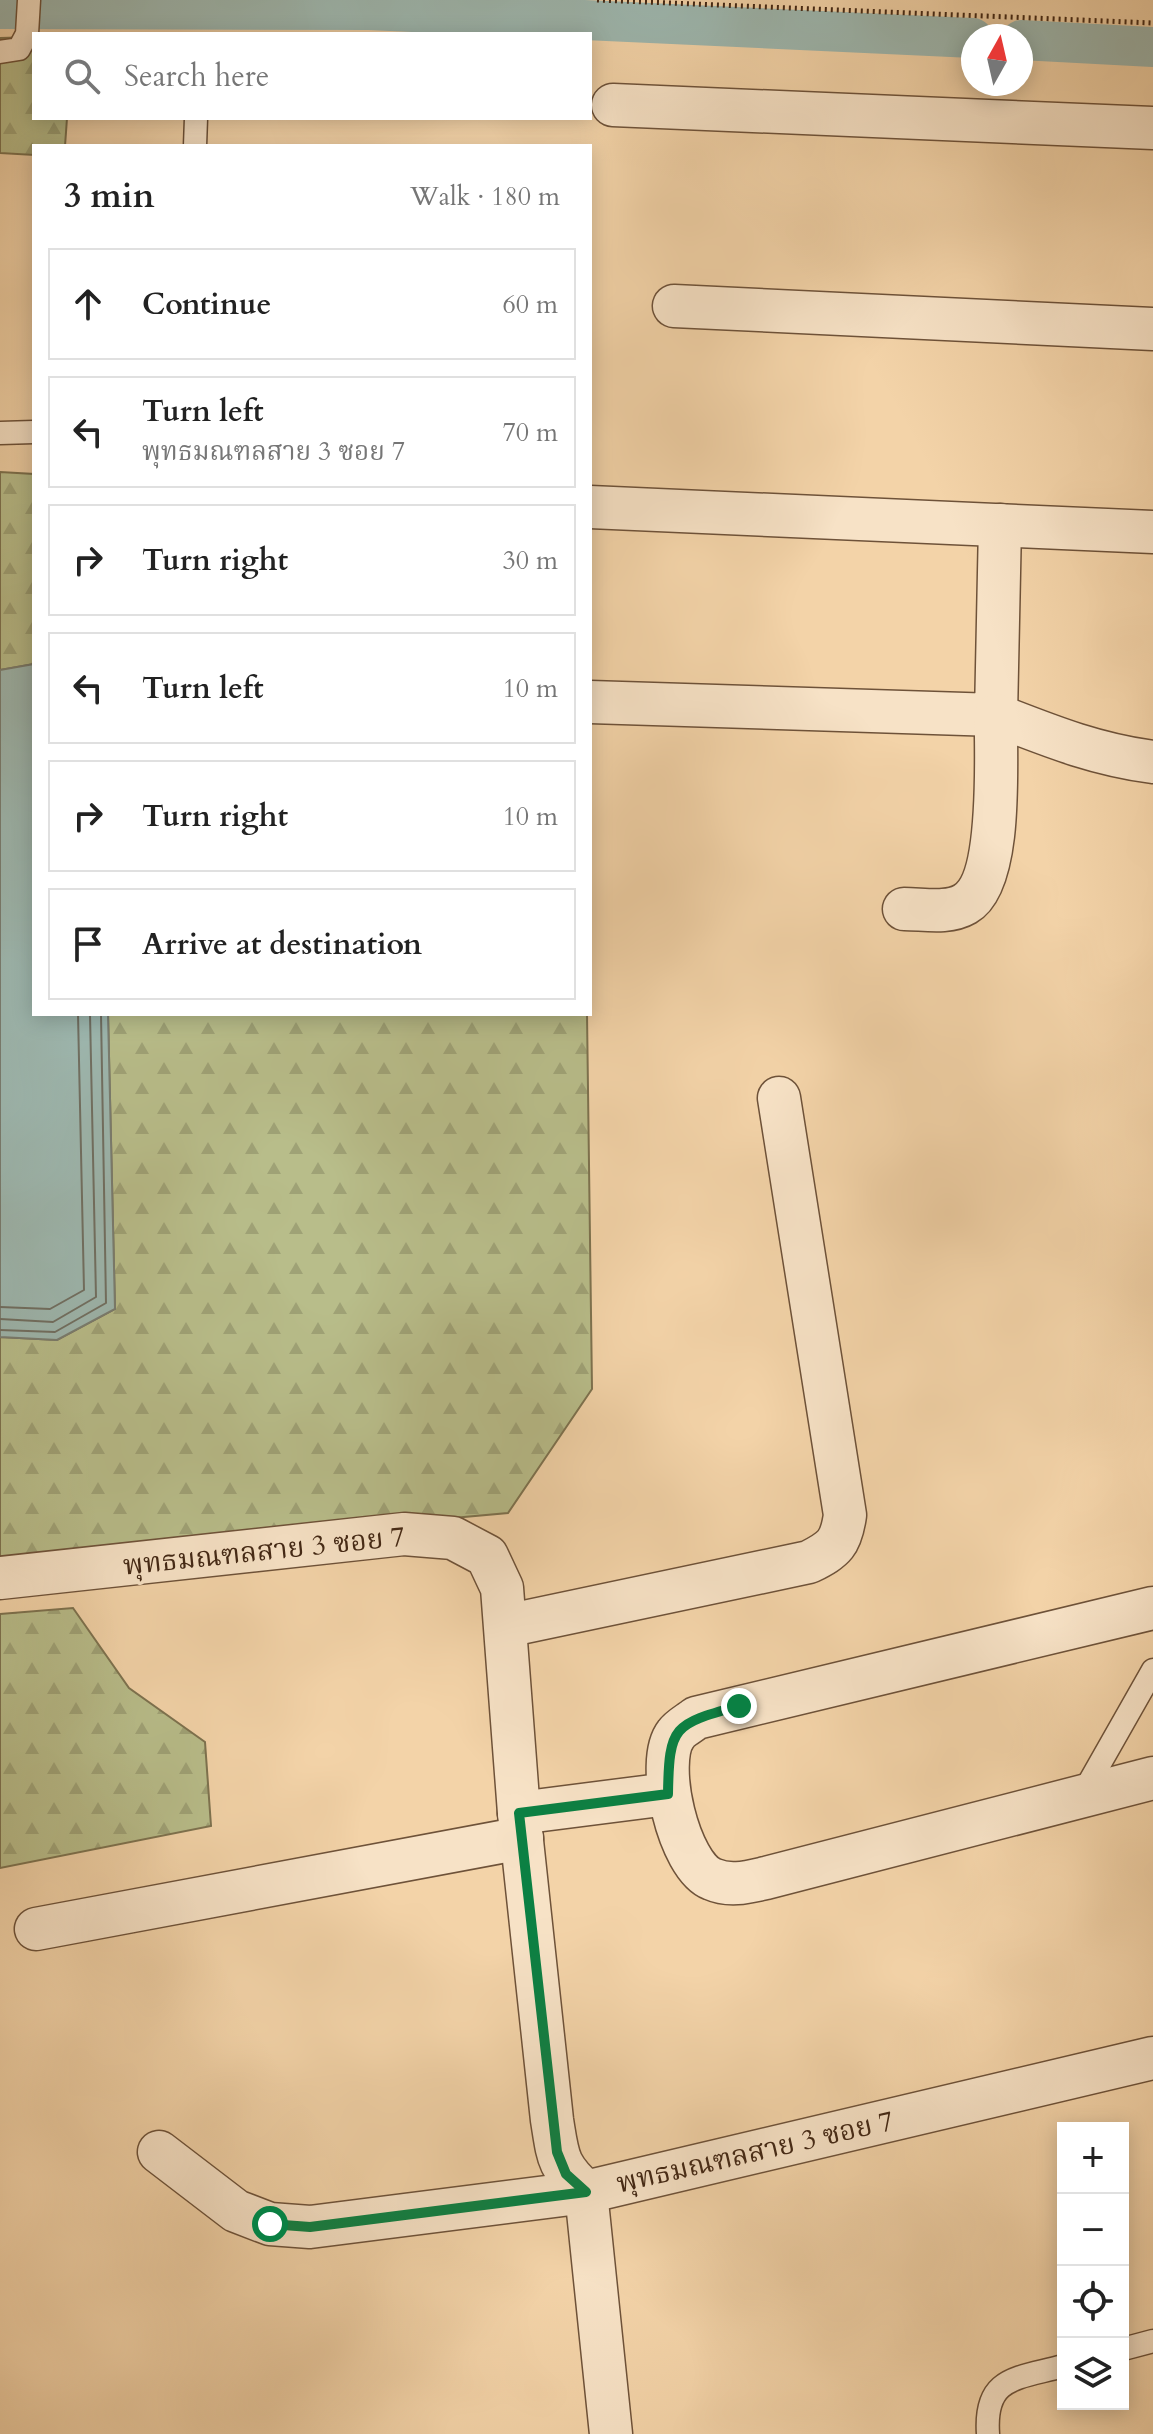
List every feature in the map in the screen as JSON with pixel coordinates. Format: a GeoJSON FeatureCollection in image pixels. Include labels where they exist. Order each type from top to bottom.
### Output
{"type":"FeatureCollection","features":[{"type":"Feature","properties":{"kind":"street"},"geometry":{"type":"LineString","coordinates":[[613,105],[1153,128]]}},
{"type":"Feature","properties":{"kind":"street"},"geometry":{"type":"LineString","coordinates":[[674,306],[1153,329]]}},
{"type":"Feature","properties":{"kind":"street"},"geometry":{"type":"LineString","coordinates":[[592,507],[1153,532]]}},
{"type":"Feature","properties":{"kind":"street"},"geometry":{"type":"LineString","coordinates":[[904,909],[948,910],[967,903],[987,876],[994,839],[1000,525]]}},
{"type":"Feature","properties":{"kind":"street"},"geometry":{"type":"LineString","coordinates":[[592,702],[996,715],[1074,746],[1121,758],[1153,762]]}},
{"type":"Feature","properties":{"kind":"street"},"geometry":{"type":"LineString","coordinates":[[506,1626],[809,1562],[831,1551],[842,1535],[845,1515],[779,1098]]}},
{"type":"Feature","properties":{"kind":"street","name":"พุทธมณฑลสาย 3 ซอย 7"},"geometry":{"type":"LineString","coordinates":[[0,1578],[404,1534],[453,1538],[487,1556],[502,1588],[520,1826],[557,2152],[566,2174],[586,2192],[1153,2058]]}},
{"type":"Feature","properties":{"kind":"street"},"geometry":{"type":"LineString","coordinates":[[1153,1608],[696,1718],[676,1734],[668,1753],[668,1794],[690,1858],[709,1878],[733,1884],[1153,1778]]}},
{"type":"Feature","properties":{"kind":"street"},"geometry":{"type":"LineString","coordinates":[[36,1929],[668,1794]]}},
{"type":"Feature","properties":{"kind":"street"},"geometry":{"type":"LineString","coordinates":[[159,2152],[236,2211],[270,2224],[310,2227],[586,2192],[611,2434]]}},
{"type":"Feature","properties":{"kind":"lane"},"geometry":{"type":"LineString","coordinates":[[0,52],[19,49],[27,34],[29,0]]}},
{"type":"Feature","properties":{"kind":"lane"},"geometry":{"type":"LineString","coordinates":[[195,144],[196,120]]}},
{"type":"Feature","properties":{"kind":"lane"},"geometry":{"type":"LineString","coordinates":[[0,433],[32,432]]}},
{"type":"Feature","properties":{"kind":"lane"},"geometry":{"type":"LineString","coordinates":[[1082,1796],[1153,1670]]}},
{"type":"Feature","properties":{"kind":"lane"},"geometry":{"type":"LineString","coordinates":[[1129,2347],[1153,2341]]}},
{"type":"Feature","properties":{"kind":"lane"},"geometry":{"type":"LineString","coordinates":[[988,2434],[989,2401],[1003,2383],[1057,2368]]}},
{"type":"Feature","properties":{"kind":"path"},"geometry":{"type":"LineString","coordinates":[[597,0],[1153,23]]}},
{"type":"Feature","properties":{"kind":"green space"},"geometry":{"type":"Polygon","coordinates":[[[32,37],[32,120],[67,120],[65,144],[32,144],[32,155],[0,153],[0,38],[32,37]]]}},
{"type":"Feature","properties":{"kind":"green space"},"geometry":{"type":"Polygon","coordinates":[[[0,472],[32,474],[32,664],[0,670],[0,472]]]}},
{"type":"Feature","properties":{"kind":"green space"},"geometry":{"type":"Polygon","coordinates":[[[108,1016],[587,1016],[592,1389],[508,1513],[0,1559],[0,1337],[57,1340],[115,1309],[108,1016]]]}},
{"type":"Feature","properties":{"kind":"green space"},"geometry":{"type":"Polygon","coordinates":[[[73,1608],[129,1688],[205,1742],[211,1826],[0,1868],[0,1614],[73,1608]]]}},
{"type":"Feature","properties":{"kind":"water"},"geometry":{"type":"Polygon","coordinates":[[[32,664],[32,1016],[108,1016],[115,1309],[57,1340],[0,1337],[0,670],[32,664]]]}},
{"type":"Feature","properties":{"kind":"waterway"},"geometry":{"type":"LineString","coordinates":[[0,9],[369,10],[961,37]]}},
{"type":"Feature","properties":{"kind":"waterway"},"geometry":{"type":"LineString","coordinates":[[1033,41],[1153,47]]}},
{"type":"Feature","properties":{"kind":"route"},"geometry":{"type":"LineString","coordinates":[[270,2224],[310,2227],[586,2192],[566,2174],[557,2152],[519,1813],[668,1794],[668,1753],[676,1734],[696,1718],[739,1706]]}}]}
